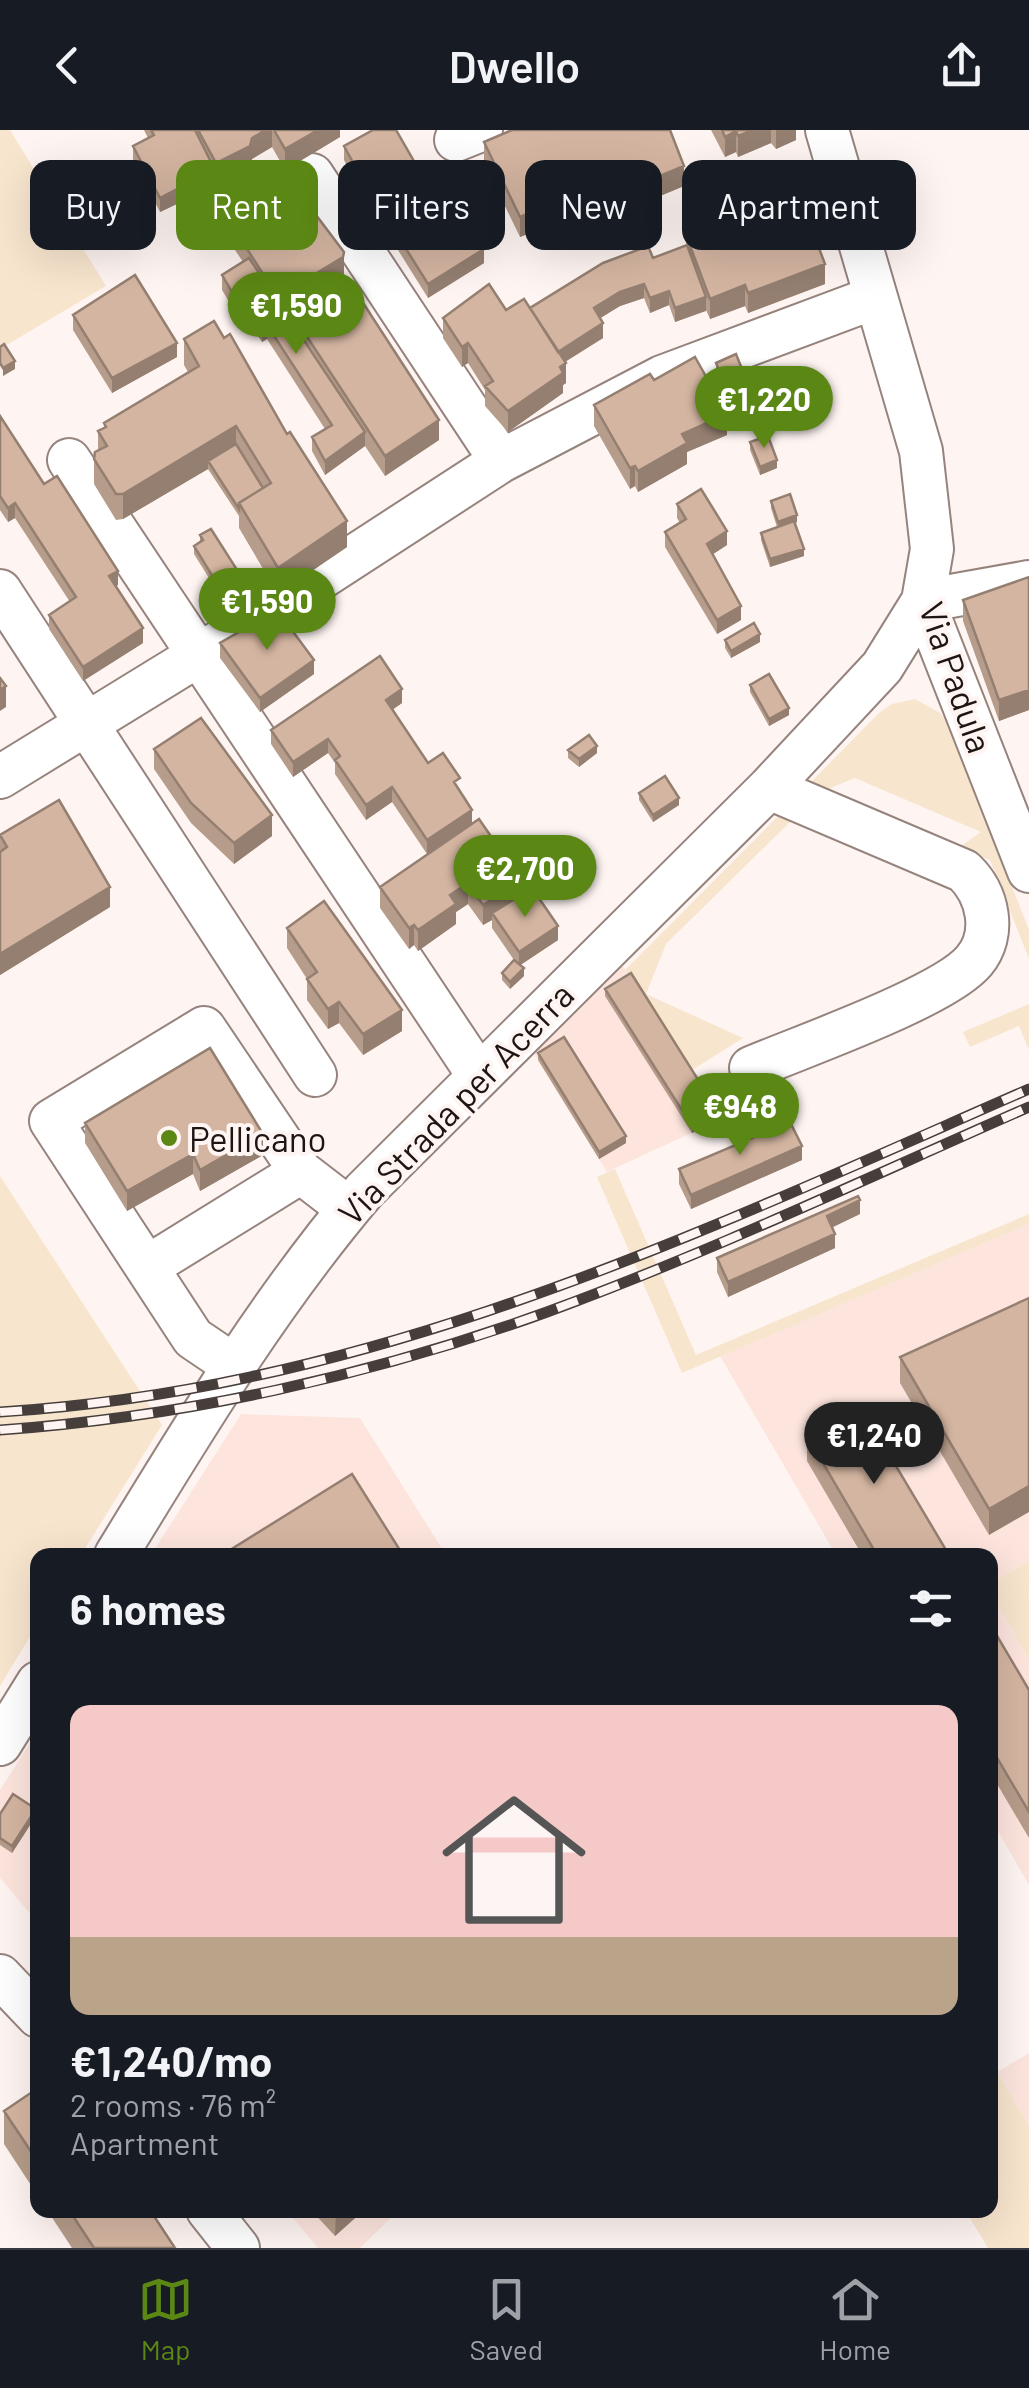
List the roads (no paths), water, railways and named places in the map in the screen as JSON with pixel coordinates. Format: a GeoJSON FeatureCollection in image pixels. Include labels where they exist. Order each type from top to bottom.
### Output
{"type":"FeatureCollection","features":[{"type":"Feature","properties":{"kind":"street","name":"Via Padula"},"geometry":{"type":"LineString","coordinates":[[827,130],[922,451],[932,549],[924,602],[1029,871]]}},
{"type":"Feature","properties":{"kind":"street"},"geometry":{"type":"LineString","coordinates":[[318,183],[501,461]]}},
{"type":"Feature","properties":{"kind":"street"},"geometry":{"type":"LineString","coordinates":[[0,776],[200,655],[501,461],[662,377],[876,297]]}},
{"type":"Feature","properties":{"kind":"street"},"geometry":{"type":"LineString","coordinates":[[69,460],[479,1076]]}},
{"type":"Feature","properties":{"kind":"street"},"geometry":{"type":"LineString","coordinates":[[924,602],[1029,582]]}},
{"type":"Feature","properties":{"kind":"street"},"geometry":{"type":"LineString","coordinates":[[0,591],[315,1075]]}},
{"type":"Feature","properties":{"kind":"street","name":"Via Strada per Acerra"},"geometry":{"type":"LineString","coordinates":[[120,1548],[232,1365],[315,1248],[479,1076],[769,788],[882,667],[924,602]]}},
{"type":"Feature","properties":{"kind":"street"},"geometry":{"type":"LineString","coordinates":[[751,1068],[948,982],[977,959],[988,921],[976,882],[964,871],[769,788]]}},
{"type":"Feature","properties":{"kind":"street"},"geometry":{"type":"LineString","coordinates":[[232,1365],[193,1338],[51,1121],[204,1028],[301,1172],[349,1209]]}},
{"type":"Feature","properties":{"kind":"street"},"geometry":{"type":"LineString","coordinates":[[147,1268],[301,1172]]}},
{"type":"Feature","properties":{"kind":"street"},"geometry":{"type":"LineString","coordinates":[[0,1744],[30,1696]]}},
{"type":"Feature","properties":{"kind":"street"},"geometry":{"type":"LineString","coordinates":[[0,1976],[30,2008]]}},
{"type":"Feature","properties":{"kind":"street"},"geometry":{"type":"LineString","coordinates":[[214,2218],[238,2248]]}},
{"type":"Feature","properties":{"kind":"railway"},"geometry":{"type":"LineString","coordinates":[[0,1412],[138,1397],[272,1372],[401,1338],[654,1250],[1029,1089]]}},
{"type":"Feature","properties":{"kind":"railway"},"geometry":{"type":"LineString","coordinates":[[0,1430],[208,1404],[346,1374],[481,1335],[669,1264],[1029,1107]]}},
{"type":"Feature","properties":{"kind":"place","name":"Pellicano"},"geometry":{"type":"Point","coordinates":[169,1138]}}]}
